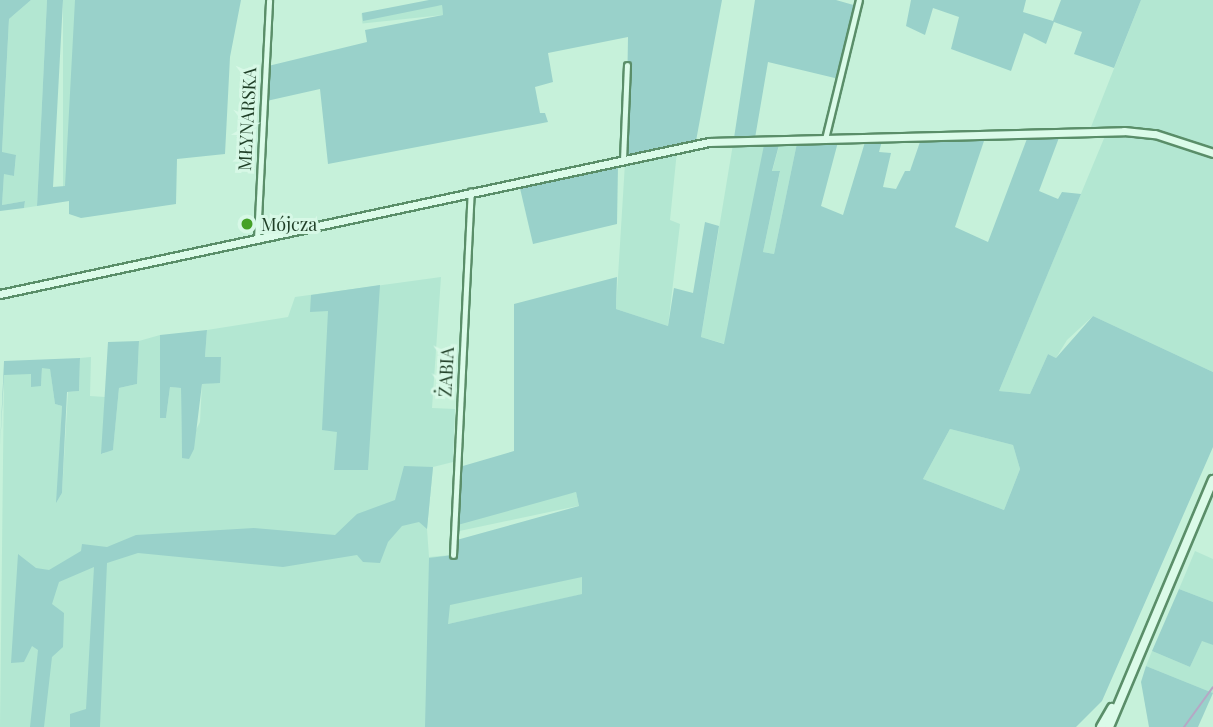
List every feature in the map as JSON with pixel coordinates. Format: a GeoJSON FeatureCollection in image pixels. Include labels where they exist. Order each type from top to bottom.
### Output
{"type":"FeatureCollection","features":[{"type":"Feature","properties":{"kind":"main road"},"geometry":{"type":"LineString","coordinates":[[1109,727],[1119,696],[1213,480]]}},
{"type":"Feature","properties":{"kind":"main road"},"geometry":{"type":"LineString","coordinates":[[1101,727],[1119,696]]}},
{"type":"Feature","properties":{"kind":"street","name":"MŁYNARSKA"},"geometry":{"type":"LineString","coordinates":[[257,239],[269,0]]}},
{"type":"Feature","properties":{"kind":"street"},"geometry":{"type":"LineString","coordinates":[[825,139],[859,0]]}},
{"type":"Feature","properties":{"kind":"street"},"geometry":{"type":"LineString","coordinates":[[623,160],[627,65]]}},
{"type":"Feature","properties":{"kind":"street"},"geometry":{"type":"LineString","coordinates":[[0,294],[709,142],[1132,131],[1177,140],[1213,153]]}},
{"type":"Feature","properties":{"kind":"street","name":"ŻABIA"},"geometry":{"type":"LineString","coordinates":[[453,555],[471,191]]}},
{"type":"Feature","properties":{"kind":"green space"},"geometry":{"type":"Polygon","coordinates":[[[31,0],[47,0],[37,206],[24,208],[25,201],[2,205],[4,173],[14,176],[16,156],[2,153],[9,19],[31,0]]]}},
{"type":"Feature","properties":{"kind":"green space"},"geometry":{"type":"Polygon","coordinates":[[[63,0],[75,0],[75,187],[63,187],[63,0]]]}},
{"type":"Feature","properties":{"kind":"green space"},"geometry":{"type":"Polygon","coordinates":[[[1141,0],[1213,0],[1213,150],[1155,134],[1089,132],[1141,0]]]}},
{"type":"Feature","properties":{"kind":"green space"},"geometry":{"type":"Polygon","coordinates":[[[442,5],[443,15],[362,23],[361,13],[442,5]]]}},
{"type":"Feature","properties":{"kind":"green space"},"geometry":{"type":"Polygon","coordinates":[[[1105,136],[1152,138],[1213,157],[1213,372],[1093,316],[1067,340],[1056,358],[1048,354],[1030,394],[999,391],[1105,136]]]}},
{"type":"Feature","properties":{"kind":"green space"},"geometry":{"type":"Polygon","coordinates":[[[797,143],[774,254],[763,252],[780,172],[772,172],[779,146],[765,145],[725,344],[701,337],[733,144],[797,143]]]}},
{"type":"Feature","properties":{"kind":"green space"},"geometry":{"type":"Polygon","coordinates":[[[677,151],[670,220],[680,224],[668,326],[616,309],[625,163],[677,151]]]}},
{"type":"Feature","properties":{"kind":"green space"},"geometry":{"type":"Polygon","coordinates":[[[441,277],[432,408],[455,409],[453,462],[433,467],[427,529],[429,557],[452,555],[449,604],[583,576],[583,594],[448,624],[440,727],[0,727],[4,374],[31,374],[41,386],[42,368],[50,368],[55,404],[62,406],[57,501],[62,493],[68,392],[79,391],[80,358],[91,357],[90,396],[105,397],[102,454],[113,449],[119,388],[137,384],[139,341],[160,335],[160,417],[166,418],[170,387],[181,388],[182,458],[200,422],[202,384],[220,382],[205,357],[207,330],[288,317],[295,297],[441,277]]]}},
{"type":"Feature","properties":{"kind":"green space"},"geometry":{"type":"Polygon","coordinates":[[[950,429],[1013,445],[1020,469],[1004,510],[923,479],[950,429]]]}},
{"type":"Feature","properties":{"kind":"green space"},"geometry":{"type":"Polygon","coordinates":[[[576,492],[579,506],[455,532],[452,518],[576,492]]]}},
{"type":"Feature","properties":{"kind":"green space"},"geometry":{"type":"Polygon","coordinates":[[[1195,551],[1213,559],[1213,602],[1179,589],[1195,551]]]}},
{"type":"Feature","properties":{"kind":"green space"},"geometry":{"type":"Polygon","coordinates":[[[1202,640],[1213,645],[1213,693],[1146,666],[1152,651],[1190,667],[1202,640]]]}},
{"type":"Feature","properties":{"kind":"shaded area"},"geometry":{"type":"Polygon","coordinates":[[[0,0],[31,0],[9,19],[2,152],[16,155],[14,176],[4,174],[2,205],[25,201],[24,208],[0,211],[0,0]]]}},
{"type":"Feature","properties":{"kind":"shaded area"},"geometry":{"type":"Polygon","coordinates":[[[47,0],[63,0],[53,187],[65,186],[75,0],[241,0],[230,57],[225,154],[177,159],[176,204],[81,218],[69,214],[69,201],[37,206],[47,0]]]}},
{"type":"Feature","properties":{"kind":"shaded area"},"geometry":{"type":"Polygon","coordinates":[[[429,0],[722,0],[696,141],[626,155],[628,37],[548,53],[553,82],[535,87],[540,113],[545,113],[548,122],[328,164],[320,89],[262,102],[264,67],[367,42],[365,30],[443,15],[442,5],[363,21],[362,13],[429,0]]]}},
{"type":"Feature","properties":{"kind":"shaded area"},"geometry":{"type":"Polygon","coordinates":[[[755,0],[836,0],[857,6],[839,79],[768,62],[755,138],[734,138],[755,0]]]}},
{"type":"Feature","properties":{"kind":"shaded area"},"geometry":{"type":"Polygon","coordinates":[[[911,0],[1026,0],[1023,12],[1053,21],[1061,0],[1141,0],[1114,68],[1074,54],[1082,32],[1054,22],[1046,44],[1024,33],[1011,71],[951,49],[959,17],[933,8],[925,35],[906,26],[911,0]]]}},
{"type":"Feature","properties":{"kind":"shaded area"},"geometry":{"type":"Polygon","coordinates":[[[986,135],[955,227],[988,242],[1028,136],[1060,135],[1039,191],[1058,199],[1062,192],[1081,194],[999,391],[1030,394],[1048,354],[1056,358],[1093,316],[1213,372],[1213,447],[1102,701],[1076,727],[425,727],[429,558],[453,555],[453,541],[579,506],[576,492],[454,526],[456,468],[514,451],[514,304],[617,277],[616,309],[668,326],[674,288],[693,293],[705,222],[719,226],[701,337],[724,344],[764,145],[779,145],[772,171],[780,171],[763,252],[774,254],[797,143],[838,142],[821,206],[843,215],[865,142],[882,141],[879,152],[891,153],[883,187],[896,189],[905,171],[910,171],[921,139],[986,135]],[[950,429],[923,479],[1004,510],[1020,469],[1013,445],[950,429]],[[582,577],[450,605],[448,624],[582,594],[582,577]]]}},
{"type":"Feature","properties":{"kind":"shaded area"},"geometry":{"type":"Polygon","coordinates":[[[618,165],[617,224],[533,244],[519,184],[618,165]]]}},
{"type":"Feature","properties":{"kind":"shaded area"},"geometry":{"type":"Polygon","coordinates":[[[380,285],[368,470],[334,470],[337,432],[322,430],[328,311],[310,312],[311,295],[380,285]]]}},
{"type":"Feature","properties":{"kind":"shaded area"},"geometry":{"type":"Polygon","coordinates":[[[207,330],[205,357],[221,357],[220,383],[202,384],[194,449],[189,459],[182,458],[181,388],[170,387],[166,418],[160,418],[160,335],[207,330]]]}},
{"type":"Feature","properties":{"kind":"shaded area"},"geometry":{"type":"Polygon","coordinates":[[[139,341],[137,384],[119,388],[113,450],[101,454],[108,342],[139,341]]]}},
{"type":"Feature","properties":{"kind":"shaded area"},"geometry":{"type":"Polygon","coordinates":[[[80,358],[79,391],[67,392],[62,493],[56,503],[62,406],[55,404],[50,369],[42,368],[41,386],[31,387],[31,374],[4,375],[0,448],[4,361],[80,358]]]}},
{"type":"Feature","properties":{"kind":"shaded area"},"geometry":{"type":"Polygon","coordinates":[[[404,466],[433,467],[427,529],[419,522],[402,526],[388,542],[380,563],[363,562],[357,555],[283,567],[138,553],[107,563],[100,727],[70,727],[70,714],[86,709],[94,567],[59,582],[52,604],[64,613],[63,647],[52,657],[44,727],[30,727],[38,650],[32,646],[24,662],[11,663],[18,554],[36,568],[49,570],[81,551],[82,544],[107,547],[136,535],[254,528],[335,535],[357,514],[395,500],[404,466]]]}},
{"type":"Feature","properties":{"kind":"shaded area"},"geometry":{"type":"Polygon","coordinates":[[[1179,589],[1213,602],[1213,645],[1202,641],[1190,667],[1152,651],[1179,589]]]}},
{"type":"Feature","properties":{"kind":"shaded area"},"geometry":{"type":"Polygon","coordinates":[[[1146,666],[1213,693],[1198,727],[1149,727],[1141,682],[1146,666]]]}},
{"type":"Feature","properties":{"kind":"waterway"},"geometry":{"type":"LineString","coordinates":[[1184,727],[1213,687]]}},
{"type":"Feature","properties":{"kind":"place","name":"Mójcza"},"geometry":{"type":"Point","coordinates":[247,224]}}]}
